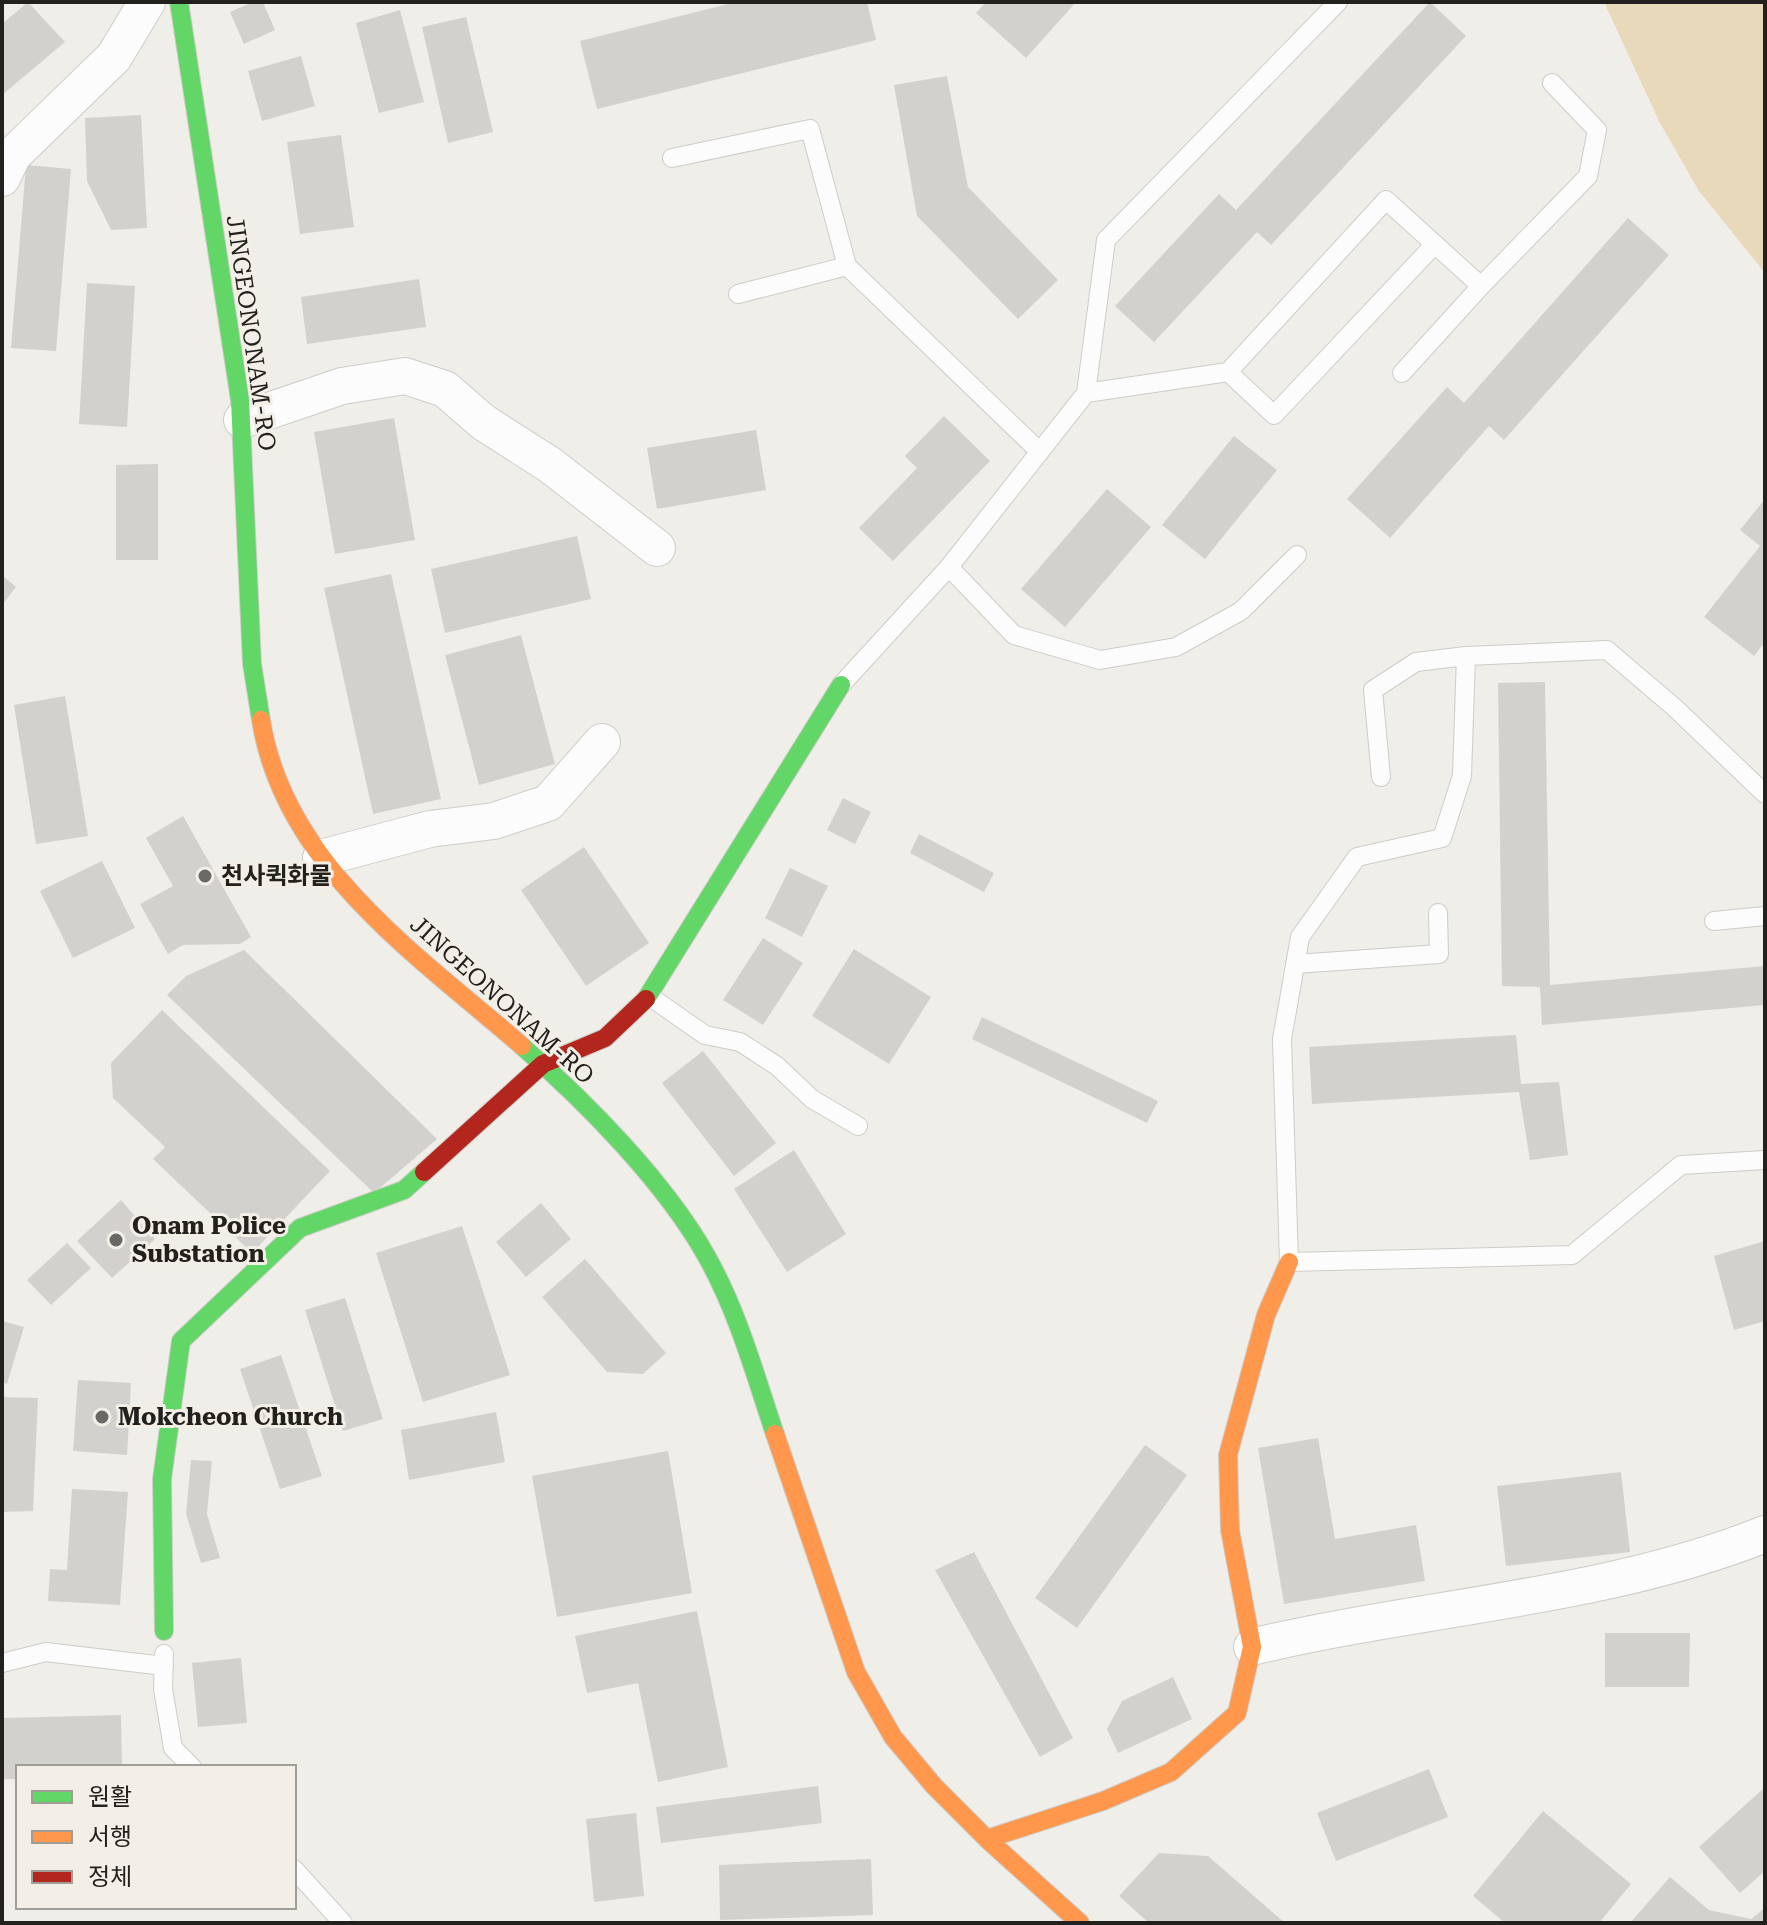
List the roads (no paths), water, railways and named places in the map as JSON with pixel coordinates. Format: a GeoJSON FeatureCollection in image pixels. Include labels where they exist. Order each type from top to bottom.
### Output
{"type":"FeatureCollection","features":[{"type":"Feature","properties":{"kind":"main road","name":"JINGEONONAM-RO"},"geometry":{"type":"LineString","coordinates":[[179,2],[242,420],[252,664],[262,727],[279,785],[321,858],[352,897],[543,1064],[651,1176],[707,1256],[737,1323],[791,1472],[856,1672],[893,1737],[934,1786],[1079,1923]]}},
{"type":"Feature","properties":{"kind":"main road"},"geometry":{"type":"LineString","coordinates":[[164,1631],[162,1479],[181,1341],[300,1228],[404,1190],[543,1064],[605,1038],[649,996],[841,685]]}},
{"type":"Feature","properties":{"kind":"main road"},"geometry":{"type":"LineString","coordinates":[[987,1839],[1103,1801],[1171,1772],[1237,1713],[1252,1647],[1230,1530],[1228,1455],[1266,1315],[1289,1262]]}},
{"type":"Feature","properties":{"kind":"street"},"geometry":{"type":"LineString","coordinates":[[2,178],[13,155],[114,57],[147,2]]}},
{"type":"Feature","properties":{"kind":"street"},"geometry":{"type":"LineString","coordinates":[[242,420],[342,386],[405,376],[445,389],[483,422],[550,465],[657,548]]}},
{"type":"Feature","properties":{"kind":"street"},"geometry":{"type":"LineString","coordinates":[[321,858],[430,829],[494,821],[548,803],[602,742]]}},
{"type":"Feature","properties":{"kind":"street"},"geometry":{"type":"LineString","coordinates":[[1252,1647],[1337,1626],[1607,1580],[1725,1550],[1765,1534]]}},
{"type":"Feature","properties":{"kind":"lane"},"geometry":{"type":"LineString","coordinates":[[841,685],[949,567],[1086,393],[1106,240],[1338,2]]}},
{"type":"Feature","properties":{"kind":"lane"},"geometry":{"type":"LineString","coordinates":[[1402,373],[1588,176],[1597,130],[1552,83]]}},
{"type":"Feature","properties":{"kind":"lane"},"geometry":{"type":"LineString","coordinates":[[672,158],[810,129],[847,266],[1040,452]]}},
{"type":"Feature","properties":{"kind":"lane"},"geometry":{"type":"LineString","coordinates":[[1086,393],[1228,372],[1386,200],[1481,286]]}},
{"type":"Feature","properties":{"kind":"lane"},"geometry":{"type":"LineString","coordinates":[[1228,372],[1274,415],[1435,244]]}},
{"type":"Feature","properties":{"kind":"lane"},"geometry":{"type":"LineString","coordinates":[[738,294],[847,266]]}},
{"type":"Feature","properties":{"kind":"lane"},"geometry":{"type":"LineString","coordinates":[[949,567],[1014,635],[1100,660],[1176,647],[1241,611],[1297,555]]}},
{"type":"Feature","properties":{"kind":"lane"},"geometry":{"type":"LineString","coordinates":[[1381,777],[1373,690],[1416,662],[1466,656],[1607,650],[1674,707],[1765,794]]}},
{"type":"Feature","properties":{"kind":"lane"},"geometry":{"type":"LineString","coordinates":[[1466,656],[1462,776],[1442,838],[1357,857],[1300,937],[1282,1039],[1289,1262],[1572,1255],[1681,1165],[1765,1160]]}},
{"type":"Feature","properties":{"kind":"lane"},"geometry":{"type":"LineString","coordinates":[[1295,964],[1439,954],[1438,913]]}},
{"type":"Feature","properties":{"kind":"lane"},"geometry":{"type":"LineString","coordinates":[[1714,921],[1765,916]]}},
{"type":"Feature","properties":{"kind":"lane"},"geometry":{"type":"LineString","coordinates":[[649,996],[705,1035],[740,1042],[777,1066],[812,1099],[858,1126]]}},
{"type":"Feature","properties":{"kind":"lane"},"geometry":{"type":"LineString","coordinates":[[164,1631],[163,1689],[173,1748],[190,1765]]}},
{"type":"Feature","properties":{"kind":"lane"},"geometry":{"type":"LineString","coordinates":[[2,1663],[46,1652],[164,1666]]}},
{"type":"Feature","properties":{"kind":"lane"},"geometry":{"type":"LineString","coordinates":[[296,1871],[343,1923]]}},
{"type":"Feature","properties":{"kind":"place","name":"천사퀵화물"},"geometry":{"type":"Point","coordinates":[205,876]}},
{"type":"Feature","properties":{"kind":"place","name":"Onam Police Substation"},"geometry":{"type":"Point","coordinates":[116,1240]}},
{"type":"Feature","properties":{"kind":"place","name":"Mokcheon Church"},"geometry":{"type":"Point","coordinates":[102,1417]}}]}
